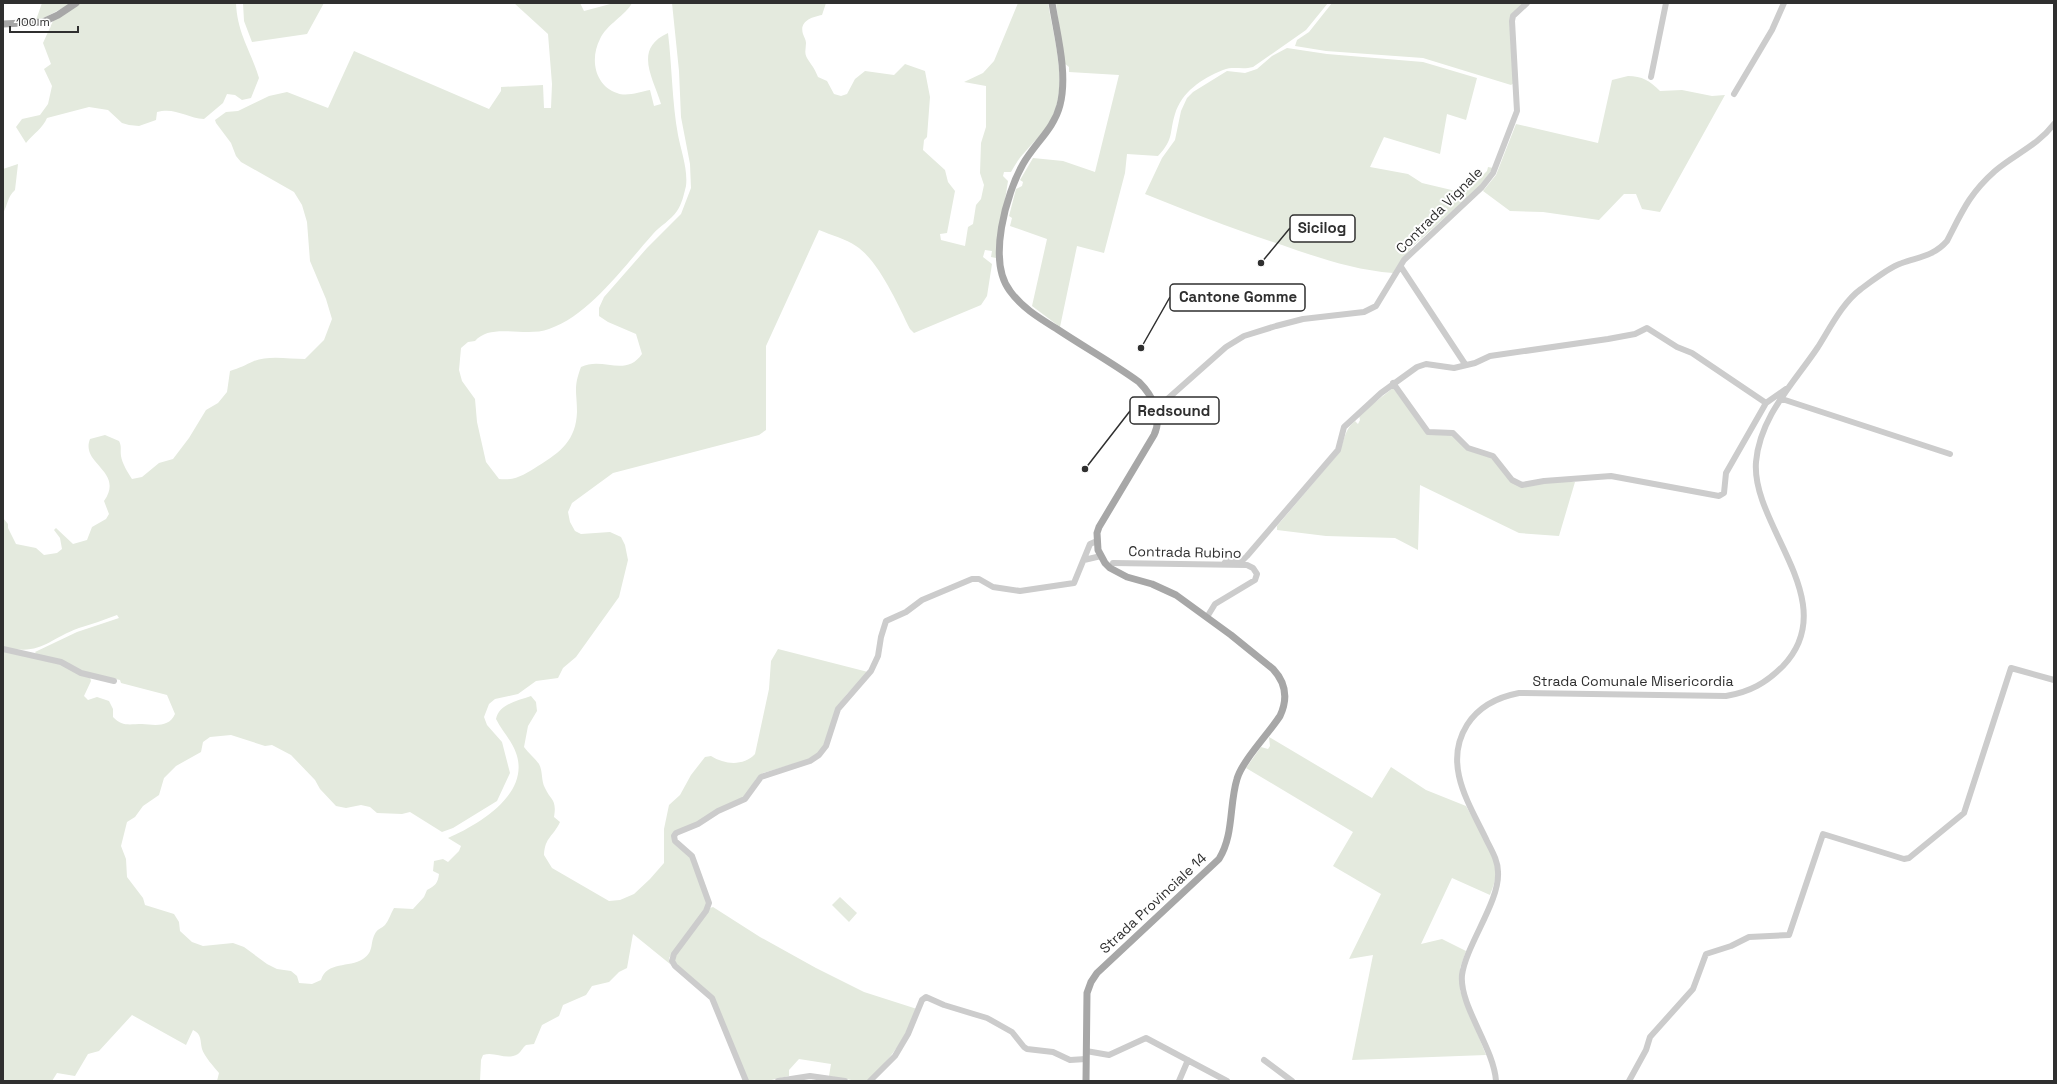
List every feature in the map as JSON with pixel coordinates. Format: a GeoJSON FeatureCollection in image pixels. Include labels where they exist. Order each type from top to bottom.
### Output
{"type":"FeatureCollection","features":[{"type":"Feature","properties":{"kind":"main road"},"geometry":{"type":"LineString","coordinates":[[3,24],[44,22],[76,3]]}},
{"type":"Feature","properties":{"kind":"main road","name":"Strada Provinciale 14"},"geometry":{"type":"LineString","coordinates":[[1052,3],[1062,79],[1060,104],[1052,126],[1028,157],[1019,172],[1008,201],[1000,250],[1002,276],[1010,291],[1035,315],[1139,382],[1155,407],[1158,418],[1157,429],[1099,526],[1097,541],[1101,556],[1105,563],[1117,573],[1167,590],[1185,601],[1278,675],[1284,687],[1284,708],[1280,716],[1242,768],[1236,779],[1227,841],[1219,859],[1097,973],[1091,982],[1088,993],[1086,1081]]}},
{"type":"Feature","properties":{"kind":"street","name":"Contrada Vignale"},"geometry":{"type":"LineString","coordinates":[[1155,407],[1164,402],[1226,347],[1244,336],[1276,326],[1303,320],[1350,314],[1371,309],[1382,299],[1404,260],[1482,187],[1493,173],[1517,111],[1512,21],[1513,16],[1526,3]]}},
{"type":"Feature","properties":{"kind":"street"},"geometry":{"type":"LineString","coordinates":[[1651,77],[1666,3]]}},
{"type":"Feature","properties":{"kind":"street"},"geometry":{"type":"LineString","coordinates":[[1734,94],[1772,30],[1784,3]]}},
{"type":"Feature","properties":{"kind":"street","name":"Strada Comunale Misericordia"},"geometry":{"type":"LineString","coordinates":[[1496,1081],[1492,1061],[1466,997],[1462,980],[1464,966],[1496,887],[1498,868],[1459,778],[1456,762],[1460,740],[1466,727],[1476,713],[1490,703],[1509,695],[1532,692],[1726,696],[1739,694],[1761,685],[1788,660],[1796,648],[1801,634],[1803,616],[1801,596],[1796,575],[1766,507],[1756,473],[1757,455],[1762,434],[1775,406],[1850,301],[1860,290],[1900,263],[1926,257],[1942,247],[1947,241],[1971,195],[1996,170],[2042,139],[2054,124]]}},
{"type":"Feature","properties":{"kind":"street"},"geometry":{"type":"LineString","coordinates":[[1401,267],[1466,364]]}},
{"type":"Feature","properties":{"kind":"street"},"geometry":{"type":"LineString","coordinates":[[1224,564],[1227,559],[1243,560],[1247,556],[1338,450],[1344,427],[1408,372],[1426,364],[1454,368],[1475,363],[1490,356],[1608,339],[1635,334],[1647,328],[1677,347],[1692,353],[1766,403]]}},
{"type":"Feature","properties":{"kind":"street"},"geometry":{"type":"LineString","coordinates":[[1393,384],[1428,432],[1453,433],[1468,448],[1493,456],[1512,480],[1522,485],[1544,481],[1611,476],[1719,496],[1724,493],[1726,474],[1766,403],[1788,389]]}},
{"type":"Feature","properties":{"kind":"street"},"geometry":{"type":"LineString","coordinates":[[1782,398],[1950,454]]}},
{"type":"Feature","properties":{"kind":"street"},"geometry":{"type":"LineString","coordinates":[[746,1081],[712,998],[675,966],[672,961],[674,954],[706,911],[709,903],[692,856],[675,841],[674,836],[676,833],[692,827],[718,811],[745,799],[761,777],[810,761],[824,751],[838,709],[871,671],[878,656],[884,625],[889,618],[906,612],[922,600],[972,579],[980,579],[993,587],[1020,591],[1074,583],[1090,544],[1097,541]]}},
{"type":"Feature","properties":{"kind":"street"},"geometry":{"type":"LineString","coordinates":[[1084,560],[1101,556]]}},
{"type":"Feature","properties":{"kind":"street","name":"Contrada Rubino"},"geometry":{"type":"LineString","coordinates":[[1113,563],[1224,564],[1247,565],[1253,568],[1256,577],[1248,585],[1215,604],[1207,617]]}},
{"type":"Feature","properties":{"kind":"street"},"geometry":{"type":"LineString","coordinates":[[3,649],[61,662],[81,673],[114,681]]}},
{"type":"Feature","properties":{"kind":"street"},"geometry":{"type":"LineString","coordinates":[[1629,1081],[1646,1050],[1650,1037],[1693,989],[1706,954],[1731,946],[1749,937],[1789,935],[1823,834],[1904,859],[1909,858],[1964,813],[2011,668],[2054,680]]}},
{"type":"Feature","properties":{"kind":"street"},"geometry":{"type":"LineString","coordinates":[[870,1081],[895,1056],[908,1034],[922,1000],[926,997],[944,1005],[987,1018],[1012,1032],[1027,1049],[1053,1052],[1070,1060],[1086,1059]]}},
{"type":"Feature","properties":{"kind":"street"},"geometry":{"type":"LineString","coordinates":[[1086,1051],[1109,1055],[1146,1038],[1227,1081]]}},
{"type":"Feature","properties":{"kind":"street"},"geometry":{"type":"LineString","coordinates":[[1179,1081],[1188,1060]]}},
{"type":"Feature","properties":{"kind":"street"},"geometry":{"type":"LineString","coordinates":[[1264,1060],[1292,1081]]}},
{"type":"Feature","properties":{"kind":"street"},"geometry":{"type":"LineString","coordinates":[[778,1081],[810,1076],[845,1081]]}},
{"type":"Feature","properties":{"kind":"shaded area"},"geometry":{"type":"Polygon","coordinates":[[[42,3],[72,3],[42,19],[36,20],[42,3]]]}},
{"type":"Feature","properties":{"kind":"shaded area"},"geometry":{"type":"Polygon","coordinates":[[[81,3],[236,3],[239,24],[259,78],[251,98],[242,100],[235,95],[227,94],[223,103],[204,119],[170,111],[163,111],[157,112],[156,120],[139,126],[122,123],[108,110],[89,107],[47,118],[26,143],[16,127],[22,119],[40,115],[48,104],[52,86],[44,69],[51,64],[43,43],[53,21],[81,3]]]}},
{"type":"Feature","properties":{"kind":"shaded area"},"geometry":{"type":"Polygon","coordinates":[[[243,3],[324,3],[307,34],[252,42],[244,21],[243,3]]]}},
{"type":"Feature","properties":{"kind":"shaded area"},"geometry":{"type":"Polygon","coordinates":[[[514,3],[580,3],[584,11],[614,3],[632,3],[607,29],[600,39],[595,54],[596,70],[603,84],[617,93],[629,94],[650,90],[654,106],[661,104],[650,74],[648,55],[651,47],[657,40],[668,33],[673,97],[678,135],[685,167],[686,186],[682,202],[675,214],[653,234],[606,288],[579,313],[549,329],[540,331],[490,332],[482,335],[475,341],[468,342],[461,348],[459,370],[462,381],[475,399],[477,422],[486,462],[499,479],[515,478],[524,474],[554,456],[566,444],[574,430],[576,422],[576,385],[581,367],[589,364],[628,365],[642,354],[636,334],[608,322],[599,316],[599,308],[604,297],[647,248],[681,214],[691,188],[690,164],[681,117],[679,71],[672,3],[826,3],[822,15],[807,20],[803,26],[802,30],[806,42],[805,50],[807,58],[818,77],[827,81],[834,94],[841,96],[847,94],[855,79],[865,71],[894,75],[905,64],[925,71],[930,97],[927,137],[924,140],[923,150],[945,170],[948,182],[955,191],[947,233],[940,234],[941,240],[965,246],[968,227],[973,224],[976,205],[981,199],[984,185],[980,173],[981,143],[986,127],[986,86],[964,82],[983,73],[994,61],[1018,3],[1048,3],[1059,64],[1059,95],[1049,124],[1021,157],[1011,172],[1004,172],[1003,176],[1008,181],[996,258],[991,257],[992,251],[985,250],[983,257],[992,264],[987,296],[981,305],[914,333],[910,329],[887,284],[864,253],[848,241],[819,230],[766,346],[766,430],[759,435],[613,473],[572,503],[568,512],[570,522],[575,531],[581,534],[610,532],[621,537],[625,545],[628,560],[619,597],[576,657],[563,668],[558,678],[536,681],[518,694],[495,699],[489,704],[484,717],[487,725],[502,742],[510,773],[497,801],[453,828],[442,832],[410,812],[402,814],[377,813],[370,807],[361,805],[346,808],[336,806],[320,789],[315,780],[291,755],[272,745],[265,746],[231,735],[210,737],[203,742],[201,752],[176,766],[164,778],[159,795],[143,806],[135,817],[127,822],[121,846],[126,859],[127,877],[143,898],[145,905],[174,914],[179,922],[180,931],[192,942],[203,946],[233,943],[244,947],[267,964],[277,969],[291,971],[297,976],[299,983],[312,984],[321,980],[324,974],[333,967],[357,962],[367,956],[371,950],[376,932],[388,921],[394,908],[413,909],[424,897],[427,890],[436,884],[439,874],[433,871],[434,861],[443,859],[448,862],[459,851],[461,846],[448,838],[487,816],[499,806],[509,794],[516,782],[519,768],[516,753],[496,719],[498,714],[505,706],[531,696],[536,702],[537,711],[528,726],[524,747],[539,764],[544,785],[554,803],[554,817],[560,822],[546,844],[544,855],[552,868],[609,901],[620,900],[634,894],[664,863],[664,829],[669,805],[680,795],[691,775],[705,757],[711,756],[722,761],[734,763],[745,761],[755,754],[769,689],[771,661],[778,649],[868,672],[840,703],[834,715],[826,741],[819,753],[813,758],[763,773],[756,779],[745,798],[717,809],[702,820],[678,830],[673,835],[676,845],[690,857],[707,902],[705,910],[669,958],[670,964],[633,934],[627,968],[619,972],[609,982],[592,986],[586,995],[563,1005],[559,1016],[542,1025],[534,1044],[526,1045],[518,1054],[509,1057],[492,1054],[483,1055],[481,1060],[480,1081],[217,1081],[219,1073],[205,1055],[202,1049],[201,1041],[196,1032],[193,1030],[186,1045],[132,1015],[99,1051],[88,1054],[75,1076],[57,1073],[52,1081],[3,1081],[3,651],[26,654],[60,663],[90,677],[91,681],[84,696],[88,700],[97,697],[109,701],[113,709],[113,717],[123,724],[161,725],[169,722],[175,714],[167,695],[121,683],[120,680],[83,672],[62,661],[38,656],[35,652],[77,632],[119,618],[117,615],[79,628],[35,648],[27,650],[3,647],[3,518],[8,524],[8,528],[16,544],[36,548],[44,555],[57,553],[62,549],[60,538],[54,530],[56,528],[73,544],[87,540],[92,527],[106,519],[109,514],[104,501],[109,491],[109,482],[106,475],[91,455],[89,448],[90,439],[105,435],[119,441],[122,459],[130,477],[132,479],[142,477],[159,463],[173,459],[189,438],[206,410],[218,403],[227,392],[230,371],[254,361],[266,358],[305,359],[324,340],[332,319],[326,299],[310,261],[307,222],[302,205],[294,192],[241,162],[236,156],[231,143],[215,120],[226,112],[238,111],[269,96],[287,92],[328,108],[354,51],[489,109],[501,91],[501,87],[543,85],[544,108],[551,108],[552,84],[548,34],[514,3]]]}},
{"type":"Feature","properties":{"kind":"shaded area"},"geometry":{"type":"Polygon","coordinates":[[[1056,3],[1328,3],[1306,30],[1253,67],[1230,68],[1223,70],[1193,87],[1178,106],[1169,141],[1158,156],[1127,154],[1125,173],[1104,253],[1077,246],[1060,327],[1032,306],[1047,239],[1010,226],[1012,218],[1009,216],[1016,189],[1022,186],[1023,182],[1020,180],[1033,158],[1063,161],[1095,172],[1119,75],[1069,72],[1069,67],[1064,63],[1056,3]]]}},
{"type":"Feature","properties":{"kind":"shaded area"},"geometry":{"type":"Polygon","coordinates":[[[1332,3],[1524,3],[1513,13],[1514,83],[1511,85],[1423,58],[1326,51],[1295,46],[1297,40],[1309,32],[1332,3]]]}},
{"type":"Feature","properties":{"kind":"shaded area"},"geometry":{"type":"Polygon","coordinates":[[[1287,48],[1327,54],[1423,62],[1477,78],[1466,120],[1447,114],[1440,154],[1384,137],[1370,167],[1408,174],[1422,183],[1460,192],[1469,189],[1487,171],[1488,167],[1493,168],[1479,187],[1412,247],[1393,273],[1364,269],[1323,259],[1230,227],[1145,194],[1162,158],[1175,140],[1181,111],[1187,98],[1193,92],[1227,71],[1245,73],[1257,69],[1272,56],[1287,48]]]}},
{"type":"Feature","properties":{"kind":"shaded area"},"geometry":{"type":"Polygon","coordinates":[[[1628,76],[1646,80],[1660,91],[1682,90],[1712,96],[1725,95],[1660,212],[1642,209],[1636,194],[1624,194],[1599,220],[1543,212],[1510,211],[1483,191],[1496,175],[1516,124],[1598,143],[1612,80],[1628,76]]]}},
{"type":"Feature","properties":{"kind":"shaded area"},"geometry":{"type":"Polygon","coordinates":[[[18,164],[15,190],[10,195],[3,213],[3,169],[18,164]]]}},
{"type":"Feature","properties":{"kind":"shaded area"},"geometry":{"type":"Polygon","coordinates":[[[1393,388],[1428,434],[1452,435],[1467,450],[1493,458],[1511,482],[1575,482],[1559,536],[1519,533],[1420,485],[1418,550],[1395,538],[1326,536],[1277,530],[1277,526],[1338,454],[1348,429],[1355,421],[1358,424],[1360,420],[1359,415],[1393,388]]]}},
{"type":"Feature","properties":{"kind":"shaded area"},"geometry":{"type":"Polygon","coordinates":[[[1269,737],[1372,798],[1391,767],[1426,790],[1466,806],[1484,838],[1495,865],[1496,871],[1493,886],[1490,895],[1452,878],[1421,944],[1442,939],[1466,951],[1460,968],[1460,990],[1486,1055],[1352,1060],[1373,955],[1349,959],[1381,894],[1333,866],[1353,832],[1246,768],[1261,747],[1268,749],[1270,746],[1269,737]]]}},
{"type":"Feature","properties":{"kind":"shaded area"},"geometry":{"type":"Polygon","coordinates":[[[840,897],[857,913],[849,922],[832,905],[840,897]]]}},
{"type":"Feature","properties":{"kind":"shaded area"},"geometry":{"type":"Polygon","coordinates":[[[713,907],[760,937],[816,968],[864,992],[917,1009],[897,1048],[868,1081],[857,1081],[829,1076],[831,1064],[799,1059],[789,1070],[789,1076],[767,1081],[748,1081],[716,1003],[674,962],[675,955],[710,908],[713,907]]]}},
{"type":"Feature","properties":{"kind":"place","name":"Sicilog"},"geometry":{"type":"Point","coordinates":[1261,263]}},
{"type":"Feature","properties":{"kind":"place","name":"Cantone Gomme"},"geometry":{"type":"Point","coordinates":[1141,348]}},
{"type":"Feature","properties":{"kind":"place","name":"Redsound"},"geometry":{"type":"Point","coordinates":[1085,469]}}]}
